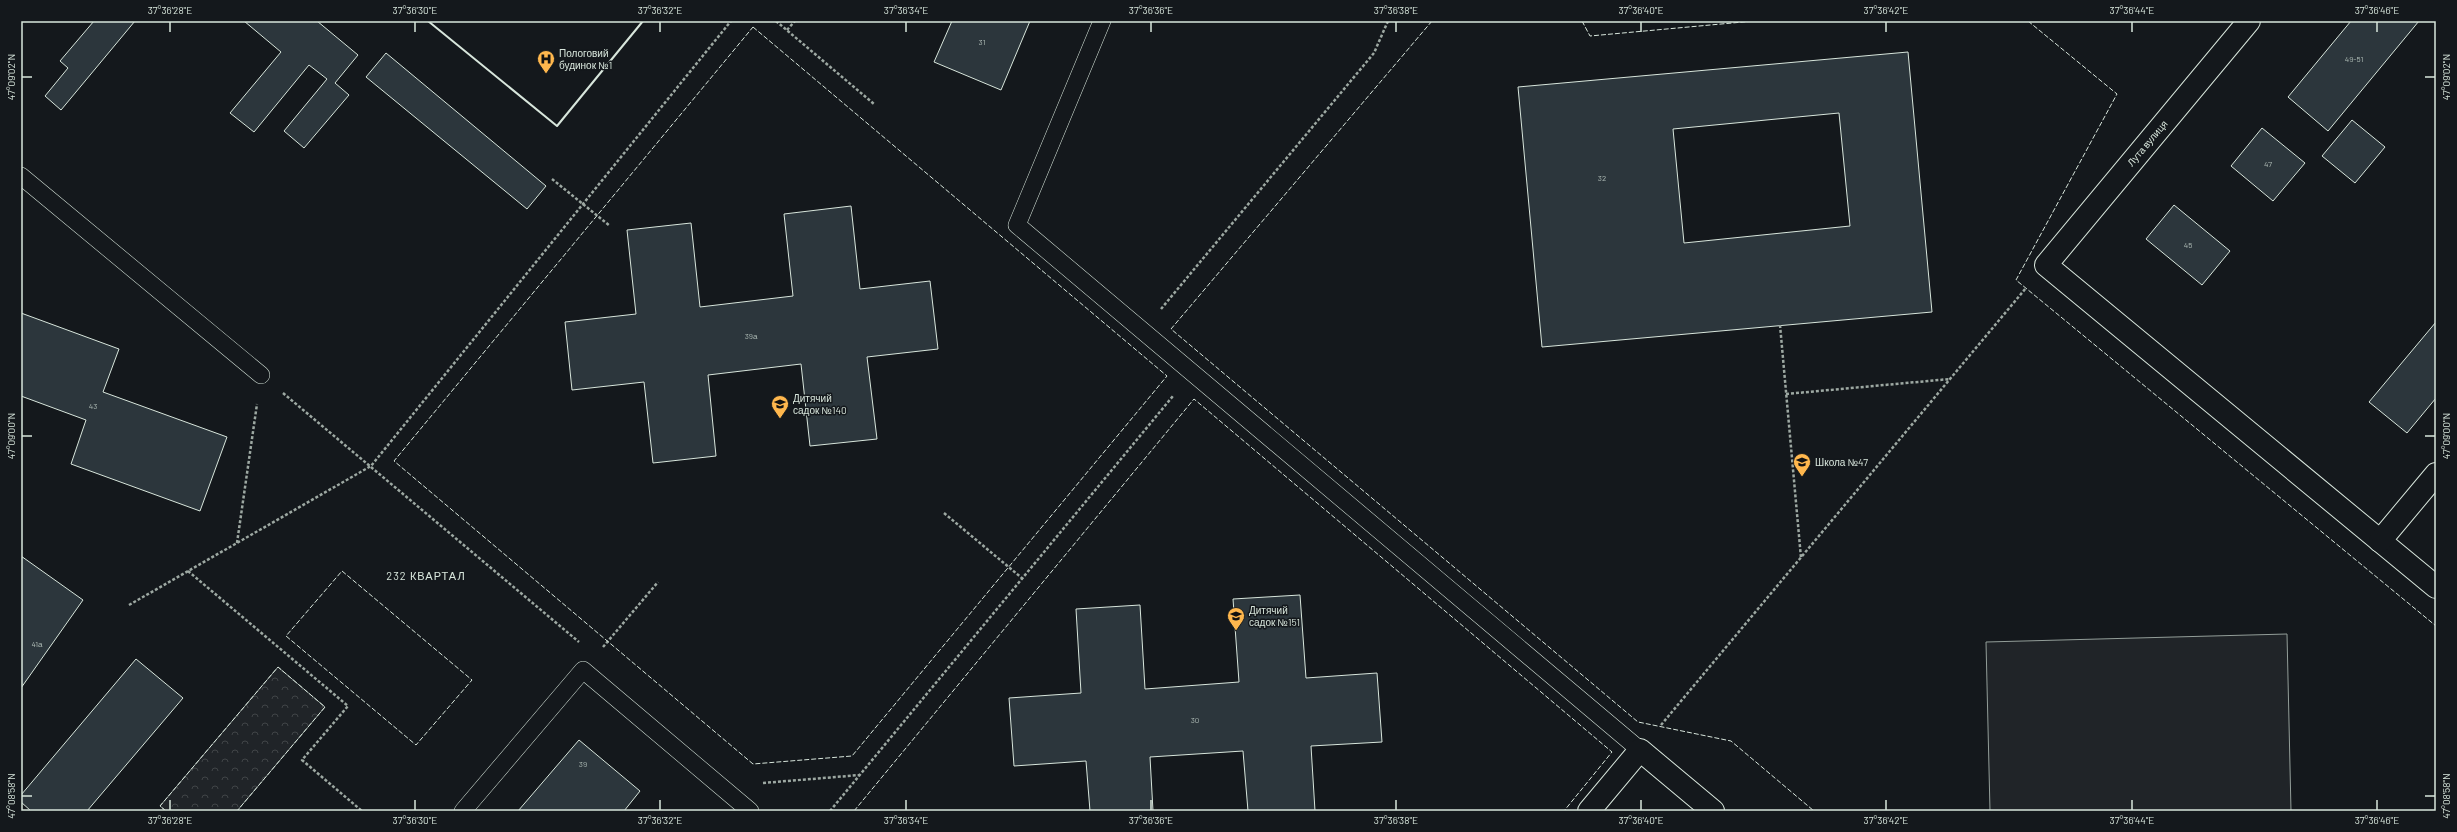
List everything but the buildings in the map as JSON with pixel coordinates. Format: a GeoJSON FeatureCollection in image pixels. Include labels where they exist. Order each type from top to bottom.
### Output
{"type":"FeatureCollection","features":[{"type":"Feature","properties":{"kind":"street","name":"Лута вулиця"},"geometry":{"type":"LineString","coordinates":[[2046,265],[2249,21]]}},
{"type":"Feature","properties":{"kind":"street"},"geometry":{"type":"LineString","coordinates":[[2046,265],[2436,587]]}},
{"type":"Feature","properties":{"kind":"street"},"geometry":{"type":"LineString","coordinates":[[2380,541],[2436,474]]}},
{"type":"Feature","properties":{"kind":"street"},"geometry":{"type":"LineString","coordinates":[[1589,811],[1640,750],[1713,811]]}},
{"type":"Feature","properties":{"kind":"lane"},"geometry":{"type":"LineString","coordinates":[[1102,21],[1017,225],[1640,750]]}},
{"type":"Feature","properties":{"kind":"lane"},"geometry":{"type":"LineString","coordinates":[[21,176],[261,375]]}},
{"type":"Feature","properties":{"kind":"lane"},"geometry":{"type":"LineString","coordinates":[[463,811],[583,670],[750,811]]}},
{"type":"Feature","properties":{"kind":"path"},"geometry":{"type":"LineString","coordinates":[[129,605],[371,466],[731,21]]}},
{"type":"Feature","properties":{"kind":"path"},"geometry":{"type":"LineString","coordinates":[[776,21],[874,104]]}},
{"type":"Feature","properties":{"kind":"path"},"geometry":{"type":"LineString","coordinates":[[787,30],[795,21]]}},
{"type":"Feature","properties":{"kind":"path"},"geometry":{"type":"LineString","coordinates":[[1143,331],[1374,53],[1388,21]]}},
{"type":"Feature","properties":{"kind":"path"},"geometry":{"type":"LineString","coordinates":[[552,179],[610,226]]}},
{"type":"Feature","properties":{"kind":"path"},"geometry":{"type":"LineString","coordinates":[[1640,750],[2046,265]]}},
{"type":"Feature","properties":{"kind":"path"},"geometry":{"type":"LineString","coordinates":[[1780,326],[1800,558]]}},
{"type":"Feature","properties":{"kind":"path"},"geometry":{"type":"LineString","coordinates":[[830,811],[1193,373]]}},
{"type":"Feature","properties":{"kind":"path"},"geometry":{"type":"LineString","coordinates":[[261,375],[583,645]]}},
{"type":"Feature","properties":{"kind":"path"},"geometry":{"type":"LineString","coordinates":[[237,543],[261,375]]}},
{"type":"Feature","properties":{"kind":"path"},"geometry":{"type":"LineString","coordinates":[[1786,394],[1950,379]]}},
{"type":"Feature","properties":{"kind":"path"},"geometry":{"type":"LineString","coordinates":[[944,513],[1023,578]]}},
{"type":"Feature","properties":{"kind":"path"},"geometry":{"type":"LineString","coordinates":[[188,571],[348,706],[302,760],[362,811]]}},
{"type":"Feature","properties":{"kind":"path"},"geometry":{"type":"LineString","coordinates":[[599,651],[658,582]]}},
{"type":"Feature","properties":{"kind":"path"},"geometry":{"type":"LineString","coordinates":[[721,786],[860,775]]}},
{"type":"Feature","properties":{"kind":"green space"},"geometry":{"type":"Polygon","coordinates":[[[2287,634],[2291,811],[1990,811],[1986,642],[2287,634]]]}},
{"type":"Feature","properties":{"kind":"green space"},"geometry":{"type":"Polygon","coordinates":[[[278,667],[325,707],[237,811],[166,811],[160,806],[278,667]]]}},
{"type":"Feature","properties":{"kind":"fence"},"geometry":{"type":"LineString","coordinates":[[1432,21],[1171,329],[1638,722],[1731,741],[1814,811]]}},
{"type":"Feature","properties":{"kind":"fence"},"geometry":{"type":"LineString","coordinates":[[1582,21],[1590,36],[1754,21]]}},
{"type":"Feature","properties":{"kind":"fence"},"geometry":{"type":"LineString","coordinates":[[2028,21],[2117,94],[2016,280],[2436,626]]}},
{"type":"Feature","properties":{"kind":"fence"},"geometry":{"type":"LineString","coordinates":[[753,27],[1167,376],[852,756],[753,764],[394,461],[753,27]]}},
{"type":"Feature","properties":{"kind":"fence"},"geometry":{"type":"LineString","coordinates":[[854,811],[1194,399],[1612,752],[1564,811]]}},
{"type":"Feature","properties":{"kind":"fence"},"geometry":{"type":"LineString","coordinates":[[342,571],[472,680],[416,745],[286,636],[342,571]]}},
{"type":"Feature","properties":{"kind":"fence"},"geometry":{"type":"LineString","coordinates":[[166,811],[160,806],[278,667],[325,707],[237,811]]}},
{"type":"Feature","properties":{"kind":"wall"},"geometry":{"type":"LineString","coordinates":[[428,21],[557,126],[643,21]]}},
{"type":"Feature","properties":{"kind":"place","name":"Пологовий будинок №1"},"geometry":{"type":"Point","coordinates":[546,74]}},
{"type":"Feature","properties":{"kind":"place","name":"Дитячий садок №140"},"geometry":{"type":"Point","coordinates":[780,419]}},
{"type":"Feature","properties":{"kind":"place","name":"Школа №47"},"geometry":{"type":"Point","coordinates":[1802,477]}},
{"type":"Feature","properties":{"kind":"place","name":"Дитячий садок №151"},"geometry":{"type":"Point","coordinates":[1236,631]}},
{"type":"Feature","properties":{"kind":"district","name":"232 КВАРТАЛ"},"geometry":{"type":"Point","coordinates":[426,575]}}]}
